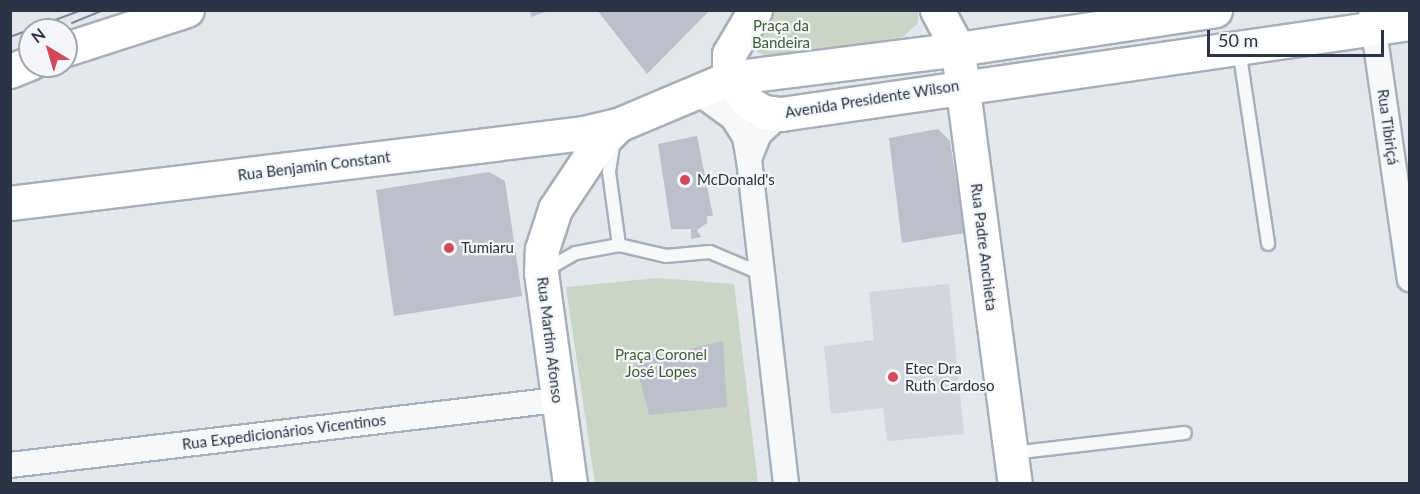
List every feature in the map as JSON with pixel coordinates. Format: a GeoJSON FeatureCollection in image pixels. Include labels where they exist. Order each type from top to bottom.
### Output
{"type":"FeatureCollection","features":[{"type":"Feature","properties":{"kind":"main road"},"geometry":{"type":"LineString","coordinates":[[78,45],[187,10]]}},
{"type":"Feature","properties":{"kind":"main road"},"geometry":{"type":"LineString","coordinates":[[755,10],[729,54],[729,78],[958,49],[1215,10]]}},
{"type":"Feature","properties":{"kind":"main road"},"geometry":{"type":"LineString","coordinates":[[937,10],[958,49]]}},
{"type":"Feature","properties":{"kind":"main road","name":"Rua Padre Anchieta"},"geometry":{"type":"LineString","coordinates":[[954,10],[1013,468]]}},
{"type":"Feature","properties":{"kind":"main road","name":"Avenida Presidente Wilson"},"geometry":{"type":"LineString","coordinates":[[729,78],[750,104],[764,112],[781,114],[963,85],[1239,48],[1373,19],[1410,23]]}},
{"type":"Feature","properties":{"kind":"main road","name":"Rua Martim Afonso"},"geometry":{"type":"LineString","coordinates":[[570,483],[541,273],[542,249],[555,209],[578,169],[618,125],[729,78]]}},
{"type":"Feature","properties":{"kind":"main road","name":"Rua Benjamin Constant"},"geometry":{"type":"LineString","coordinates":[[10,203],[583,133],[618,125]]}},
{"type":"Feature","properties":{"kind":"street","name":"Rua Tibiriçá"},"geometry":{"type":"LineString","coordinates":[[1373,19],[1410,279]]}},
{"type":"Feature","properties":{"kind":"street"},"geometry":{"type":"LineString","coordinates":[[696,91],[733,118],[745,137],[786,483]]}},
{"type":"Feature","properties":{"kind":"street"},"geometry":{"type":"LineString","coordinates":[[749,159],[759,134],[781,114]]}},
{"type":"Feature","properties":{"kind":"street","name":"Rua Expedicionários Vicentinos"},"geometry":{"type":"LineString","coordinates":[[10,465],[557,400]]}},
{"type":"Feature","properties":{"kind":"lane"},"geometry":{"type":"LineString","coordinates":[[1239,48],[1268,244]]}},
{"type":"Feature","properties":{"kind":"lane"},"geometry":{"type":"LineString","coordinates":[[618,125],[609,172],[619,245]]}},
{"type":"Feature","properties":{"kind":"lane"},"geometry":{"type":"LineString","coordinates":[[541,273],[576,253],[619,245],[666,256],[710,252],[762,274]]}},
{"type":"Feature","properties":{"kind":"lane"},"geometry":{"type":"LineString","coordinates":[[1013,468],[1185,433]]}},
{"type":"Feature","properties":{"kind":"shaded area","name":"Etec Dra Ruth Cardoso"},"geometry":{"type":"Polygon","coordinates":[[[949,284],[964,434],[887,441],[883,408],[831,414],[824,346],[874,340],[869,292],[949,284]]]}},
{"type":"Feature","properties":{"kind":"green space","name":"Praça da Bandeira"},"geometry":{"type":"Polygon","coordinates":[[[918,10],[918,23],[903,37],[772,58],[757,52],[752,42],[770,11],[918,10]]]}},
{"type":"Feature","properties":{"kind":"green space","name":"Praça Coronel José Lopes"},"geometry":{"type":"Polygon","coordinates":[[[658,278],[734,284],[758,483],[595,483],[566,287],[658,278]]]}},
{"type":"Feature","properties":{"kind":"building"},"geometry":{"type":"Polygon","coordinates":[[[530,10],[548,10],[548,11],[531,17],[530,10]]]}},
{"type":"Feature","properties":{"kind":"building"},"geometry":{"type":"Polygon","coordinates":[[[597,10],[710,10],[647,74],[597,10]]]}},
{"type":"Feature","properties":{"kind":"building"},"geometry":{"type":"Polygon","coordinates":[[[938,129],[950,141],[964,233],[902,243],[889,138],[938,129]]]}},
{"type":"Feature","properties":{"kind":"building","name":"McDonald's"},"geometry":{"type":"Polygon","coordinates":[[[697,136],[713,216],[707,216],[707,223],[697,230],[701,237],[691,239],[691,229],[671,229],[658,144],[697,136]]]}},
{"type":"Feature","properties":{"kind":"building","name":"Tumiaru"},"geometry":{"type":"Polygon","coordinates":[[[489,172],[505,181],[522,296],[394,316],[376,190],[489,172]]]}},
{"type":"Feature","properties":{"kind":"building"},"geometry":{"type":"Polygon","coordinates":[[[723,341],[727,407],[649,415],[635,361],[723,341]]]}},
{"type":"Feature","properties":{"kind":"tram line"},"geometry":{"type":"LineString","coordinates":[[10,37],[82,10]]}},
{"type":"Feature","properties":{"kind":"tram line"},"geometry":{"type":"LineString","coordinates":[[78,21],[105,10]]}},
{"type":"Feature","properties":{"kind":"place","name":"McDonald's"},"geometry":{"type":"Point","coordinates":[685,180]}},
{"type":"Feature","properties":{"kind":"place","name":"Tumiaru"},"geometry":{"type":"Point","coordinates":[449,248]}},
{"type":"Feature","properties":{"kind":"place","name":"Etec Dra Ruth Cardoso"},"geometry":{"type":"Point","coordinates":[893,377]}}]}
